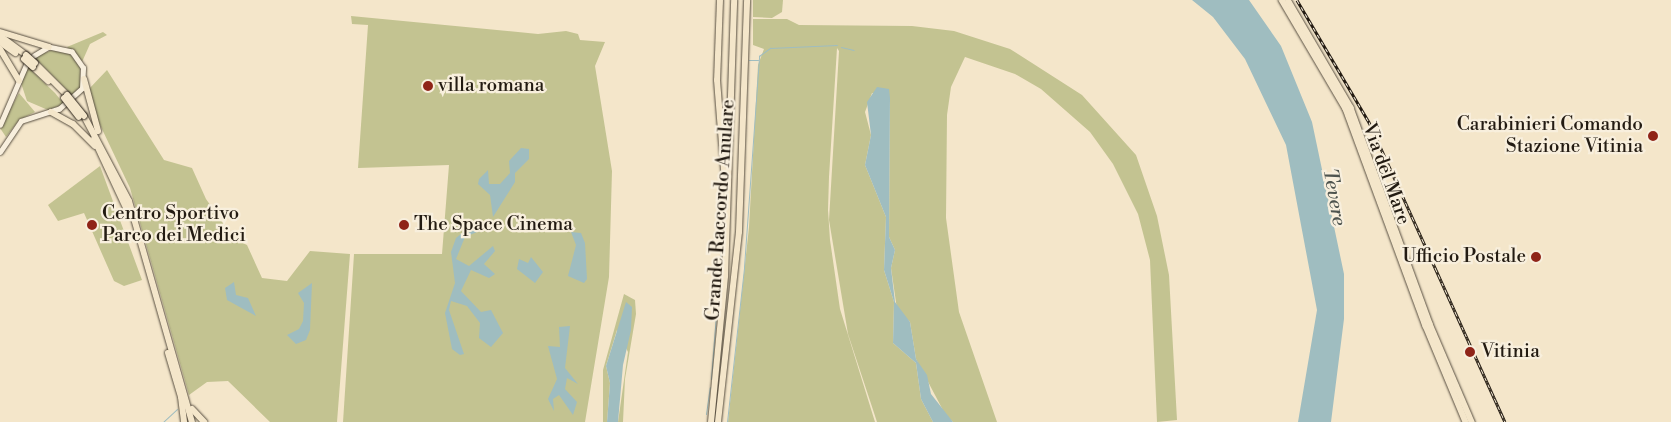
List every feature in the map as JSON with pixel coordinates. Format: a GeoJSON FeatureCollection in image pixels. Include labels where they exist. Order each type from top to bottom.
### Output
{"type":"FeatureCollection","features":[{"type":"Feature","properties":{"kind":"highway"},"geometry":{"type":"LineString","coordinates":[[720,0],[717,85],[728,210]]}},
{"type":"Feature","properties":{"kind":"highway","name":"Grande Raccordo Anulare"},"geometry":{"type":"LineString","coordinates":[[711,422],[728,210],[734,0]]}},
{"type":"Feature","properties":{"kind":"highway","name":"Grande Raccordo Anulare"},"geometry":{"type":"LineString","coordinates":[[718,422],[738,232],[747,0]]}},
{"type":"Feature","properties":{"kind":"highway"},"geometry":{"type":"LineString","coordinates":[[0,32],[49,47]]}},
{"type":"Feature","properties":{"kind":"highway"},"geometry":{"type":"LineString","coordinates":[[0,36],[30,61],[65,96],[104,148]]}},
{"type":"Feature","properties":{"kind":"highway"},"geometry":{"type":"LineString","coordinates":[[0,42],[30,61]]}},
{"type":"Feature","properties":{"kind":"highway"},"geometry":{"type":"LineString","coordinates":[[0,50],[19,83]]}},
{"type":"Feature","properties":{"kind":"highway"},"geometry":{"type":"LineString","coordinates":[[84,79],[91,115],[129,201],[188,422]]}},
{"type":"Feature","properties":{"kind":"highway"},"geometry":{"type":"LineString","coordinates":[[48,112],[81,130],[107,162]]}},
{"type":"Feature","properties":{"kind":"highway"},"geometry":{"type":"LineString","coordinates":[[82,117],[107,162],[131,222],[192,422]]}},
{"type":"Feature","properties":{"kind":"highway"},"geometry":{"type":"LineString","coordinates":[[182,394],[184,422]]}},
{"type":"Feature","properties":{"kind":"highway"},"geometry":{"type":"LineString","coordinates":[[182,394],[195,415],[204,422]]}},
{"type":"Feature","properties":{"kind":"main road","name":"Via del Mare"},"geometry":{"type":"LineString","coordinates":[[1282,0],[1348,113],[1426,326],[1466,422]]}},
{"type":"Feature","properties":{"kind":"main road"},"geometry":{"type":"LineString","coordinates":[[1288,0],[1351,108],[1430,324],[1472,422]]}},
{"type":"Feature","properties":{"kind":"street"},"geometry":{"type":"LineString","coordinates":[[0,125],[30,61],[49,47],[72,52],[83,68],[84,79],[76,96],[48,112],[21,121],[0,152]]}},
{"type":"Feature","properties":{"kind":"green space"},"geometry":{"type":"Polygon","coordinates":[[[753,0],[783,0],[782,12],[772,18],[753,17],[753,0]]]}},
{"type":"Feature","properties":{"kind":"green space"},"geometry":{"type":"Polygon","coordinates":[[[351,16],[538,34],[566,31],[578,34],[580,40],[605,42],[595,66],[612,171],[609,277],[585,422],[343,422],[354,254],[442,254],[449,165],[358,168],[368,25],[352,24],[351,16]]]}},
{"type":"Feature","properties":{"kind":"green space"},"geometry":{"type":"Polygon","coordinates":[[[753,19],[787,19],[799,25],[912,26],[954,31],[1010,49],[1082,95],[1136,155],[1157,216],[1169,275],[1177,420],[1157,422],[1150,260],[1138,214],[1113,164],[1090,132],[1041,89],[1015,74],[965,57],[951,87],[947,115],[946,218],[959,312],[997,422],[953,422],[945,414],[916,359],[910,322],[897,309],[891,268],[895,250],[889,237],[890,98],[872,93],[865,112],[871,135],[865,165],[886,217],[884,270],[894,302],[893,343],[916,363],[921,399],[933,422],[877,422],[848,334],[829,220],[839,51],[837,48],[829,177],[828,210],[830,240],[840,309],[875,422],[728,422],[749,227],[758,65],[764,49],[753,45],[753,19]]]}},
{"type":"Feature","properties":{"kind":"green space"},"geometry":{"type":"Polygon","coordinates":[[[103,32],[107,35],[90,44],[82,62],[67,47],[103,32]]]}},
{"type":"Feature","properties":{"kind":"green space"},"geometry":{"type":"Polygon","coordinates":[[[55,49],[68,52],[80,66],[80,89],[73,96],[34,57],[55,49]]]}},
{"type":"Feature","properties":{"kind":"green space"},"geometry":{"type":"Polygon","coordinates":[[[27,66],[64,104],[48,110],[27,101],[21,83],[27,66]]]}},
{"type":"Feature","properties":{"kind":"green space"},"geometry":{"type":"Polygon","coordinates":[[[107,70],[164,160],[192,168],[206,199],[234,239],[247,245],[262,278],[287,281],[310,251],[350,254],[337,422],[270,422],[228,381],[207,382],[189,395],[130,188],[92,108],[88,90],[107,70]]]}},
{"type":"Feature","properties":{"kind":"green space"},"geometry":{"type":"Polygon","coordinates":[[[19,93],[35,112],[19,120],[6,137],[0,128],[19,93]]]}},
{"type":"Feature","properties":{"kind":"green space"},"geometry":{"type":"Polygon","coordinates":[[[100,166],[142,280],[124,286],[114,281],[84,213],[58,221],[48,205],[100,166]]]}},
{"type":"Feature","properties":{"kind":"green space"},"geometry":{"type":"Polygon","coordinates":[[[624,294],[635,300],[636,314],[625,379],[623,422],[618,422],[628,352],[617,330],[606,366],[610,383],[607,422],[603,422],[603,370],[624,294]]]}},
{"type":"Feature","properties":{"kind":"water"},"geometry":{"type":"Polygon","coordinates":[[[1192,0],[1249,0],[1281,46],[1312,122],[1344,274],[1344,319],[1331,422],[1298,422],[1317,310],[1286,145],[1245,59],[1213,17],[1192,0]]]}},
{"type":"Feature","properties":{"kind":"water"},"geometry":{"type":"Polygon","coordinates":[[[877,87],[889,89],[890,98],[889,237],[895,250],[891,268],[895,302],[910,322],[916,359],[927,375],[931,394],[953,422],[933,422],[921,399],[916,363],[893,343],[894,302],[884,270],[886,217],[865,165],[871,135],[867,102],[877,87]]]}},
{"type":"Feature","properties":{"kind":"water"},"geometry":{"type":"Polygon","coordinates":[[[521,148],[529,149],[529,159],[515,173],[515,182],[493,217],[490,195],[478,184],[479,179],[488,170],[489,184],[500,184],[510,173],[509,161],[521,148]]]}},
{"type":"Feature","properties":{"kind":"water"},"geometry":{"type":"Polygon","coordinates":[[[478,220],[489,227],[465,237],[456,259],[469,266],[493,246],[495,251],[484,264],[495,274],[489,278],[471,270],[461,291],[481,312],[491,310],[503,333],[491,347],[479,338],[480,323],[467,306],[451,301],[449,310],[464,354],[460,355],[452,349],[445,313],[455,283],[451,252],[456,238],[478,220]]]}},
{"type":"Feature","properties":{"kind":"water"},"geometry":{"type":"Polygon","coordinates":[[[571,232],[581,233],[585,243],[587,279],[584,283],[568,276],[576,245],[571,232]]]}},
{"type":"Feature","properties":{"kind":"water"},"geometry":{"type":"Polygon","coordinates":[[[531,257],[543,272],[535,283],[517,269],[519,259],[528,263],[531,257]]]}},
{"type":"Feature","properties":{"kind":"water"},"geometry":{"type":"Polygon","coordinates":[[[234,282],[236,295],[248,298],[256,316],[227,300],[225,288],[234,282]]]}},
{"type":"Feature","properties":{"kind":"water"},"geometry":{"type":"Polygon","coordinates":[[[312,283],[310,330],[306,340],[296,344],[287,335],[299,329],[303,321],[304,303],[298,293],[312,283]]]}},
{"type":"Feature","properties":{"kind":"water"},"geometry":{"type":"Polygon","coordinates":[[[626,302],[632,307],[631,330],[623,365],[618,422],[607,422],[610,383],[606,366],[626,302]]]}},
{"type":"Feature","properties":{"kind":"water"},"geometry":{"type":"Polygon","coordinates":[[[570,326],[565,368],[578,384],[567,378],[565,389],[577,402],[573,415],[559,395],[553,399],[554,411],[548,399],[557,379],[548,346],[560,347],[559,327],[570,326]]]}},
{"type":"Feature","properties":{"kind":"waterway"},"geometry":{"type":"LineString","coordinates":[[727,422],[744,267],[759,56],[770,48],[837,45]]}},
{"type":"Feature","properties":{"kind":"waterway"},"geometry":{"type":"LineString","coordinates":[[841,47],[854,50]]}},
{"type":"Feature","properties":{"kind":"waterway"},"geometry":{"type":"LineString","coordinates":[[749,60],[758,60]]}},
{"type":"Feature","properties":{"kind":"waterway"},"geometry":{"type":"LineString","coordinates":[[711,379],[721,248],[721,166]]}},
{"type":"Feature","properties":{"kind":"waterway"},"geometry":{"type":"LineString","coordinates":[[706,414],[710,387]]}},
{"type":"Feature","properties":{"kind":"waterway"},"geometry":{"type":"LineString","coordinates":[[163,422],[177,409]]}},
{"type":"Feature","properties":{"kind":"railway"},"geometry":{"type":"LineString","coordinates":[[1297,0],[1369,122],[1505,422]]}},
{"type":"Feature","properties":{"kind":"place","name":"villa romana"},"geometry":{"type":"Point","coordinates":[428,86]}},
{"type":"Feature","properties":{"kind":"place","name":"Carabinieri Comando Stazione Vitinia"},"geometry":{"type":"Point","coordinates":[1653,136]}},
{"type":"Feature","properties":{"kind":"place","name":"Centro Sportivo Parco dei Medici"},"geometry":{"type":"Point","coordinates":[92,225]}},
{"type":"Feature","properties":{"kind":"place","name":"The Space Cinema"},"geometry":{"type":"Point","coordinates":[404,225]}},
{"type":"Feature","properties":{"kind":"place","name":"Ufficio Postale"},"geometry":{"type":"Point","coordinates":[1536,257]}},
{"type":"Feature","properties":{"kind":"place","name":"Vitinia"},"geometry":{"type":"Point","coordinates":[1470,352]}},
{"type":"Feature","properties":{"kind":"water label","name":"Tevere"},"geometry":{"type":"Point","coordinates":[1334,197]}}]}
